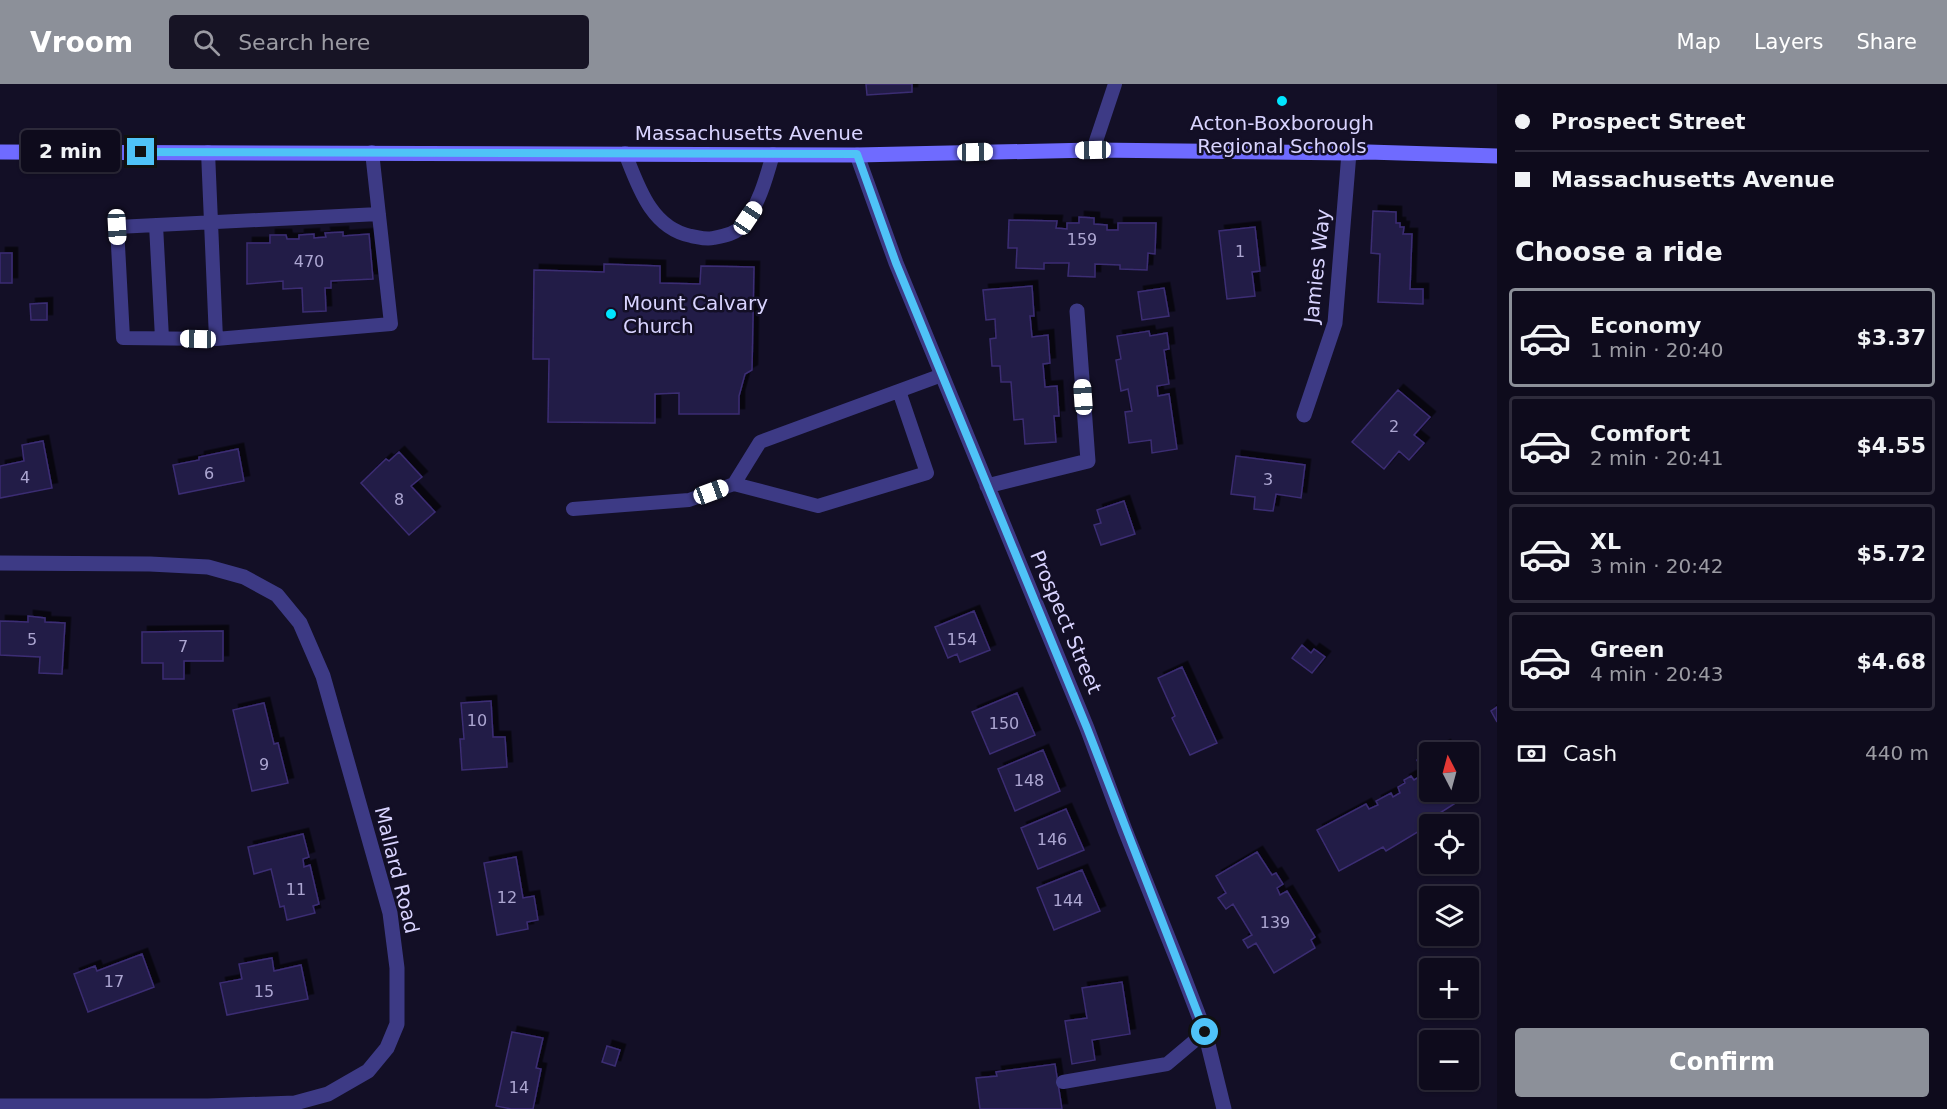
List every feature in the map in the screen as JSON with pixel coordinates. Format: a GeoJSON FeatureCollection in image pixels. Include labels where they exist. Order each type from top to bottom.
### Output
{"type":"FeatureCollection","features":[{"type":"Feature","properties":{"kind":"main road","name":"Massachusetts Avenue"},"geometry":{"type":"LineString","coordinates":[[0,152],[857,154],[1093,150],[1368,152],[1497,156]]}},
{"type":"Feature","properties":{"kind":"street","name":"Jamies Way"},"geometry":{"type":"LineString","coordinates":[[1304,415],[1335,323],[1349,153]]}},
{"type":"Feature","properties":{"kind":"street","name":"Prospect Street"},"geometry":{"type":"LineString","coordinates":[[857,154],[896,263],[1087,728],[1205,1032],[1224,1109]]}},
{"type":"Feature","properties":{"kind":"street"},"geometry":{"type":"LineString","coordinates":[[987,486],[1088,461],[1077,311]]}},
{"type":"Feature","properties":{"kind":"street","name":"Mallard Road"},"geometry":{"type":"LineString","coordinates":[[0,563],[150,564],[208,567],[244,577],[278,595],[300,623],[323,676],[390,912],[397,968],[397,1024],[387,1048],[368,1071],[328,1094],[295,1103],[208,1106],[0,1106]]}},
{"type":"Feature","properties":{"kind":"lane"},"geometry":{"type":"LineString","coordinates":[[1093,150],[1115,84]]}},
{"type":"Feature","properties":{"kind":"lane"},"geometry":{"type":"LineString","coordinates":[[208,152],[216,339]]}},
{"type":"Feature","properties":{"kind":"lane"},"geometry":{"type":"LineString","coordinates":[[372,152],[379,214],[391,324],[216,339],[123,338],[117,227],[379,214]]}},
{"type":"Feature","properties":{"kind":"lane"},"geometry":{"type":"LineString","coordinates":[[625,153],[647,205],[664,223],[684,234],[708,239],[727,236],[741,228],[754,208],[773,154]]}},
{"type":"Feature","properties":{"kind":"lane"},"geometry":{"type":"LineString","coordinates":[[156,225],[162,338]]}},
{"type":"Feature","properties":{"kind":"lane"},"geometry":{"type":"LineString","coordinates":[[734,484],[759,442],[942,375]]}},
{"type":"Feature","properties":{"kind":"lane"},"geometry":{"type":"LineString","coordinates":[[573,509],[689,500],[734,484],[818,506],[927,473],[899,391]]}},
{"type":"Feature","properties":{"kind":"lane"},"geometry":{"type":"LineString","coordinates":[[1063,1082],[1167,1064],[1205,1032]]}},
{"type":"Feature","properties":{"kind":"building"},"geometry":{"type":"Polygon","coordinates":[[[866,84],[912,84],[912,92],[867,95],[866,84]]]}},
{"type":"Feature","properties":{"kind":"building"},"geometry":{"type":"Polygon","coordinates":[[[1373,211],[1396,212],[1396,223],[1404,227],[1403,234],[1412,234],[1410,289],[1423,289],[1423,304],[1378,302],[1380,254],[1371,253],[1373,211]]]}},
{"type":"Feature","properties":{"kind":"building"},"geometry":{"type":"Polygon","coordinates":[[[1079,217],[1094,218],[1094,224],[1107,225],[1107,230],[1118,230],[1118,223],[1156,223],[1155,254],[1148,253],[1147,270],[1120,269],[1120,265],[1095,264],[1095,277],[1068,276],[1069,263],[1044,263],[1044,269],[1016,268],[1017,248],[1008,248],[1009,220],[1057,221],[1056,228],[1067,229],[1067,223],[1079,223],[1079,217]]]}},
{"type":"Feature","properties":{"kind":"building"},"geometry":{"type":"Polygon","coordinates":[[[1255,227],[1260,271],[1252,272],[1255,296],[1227,299],[1219,231],[1255,227]]]}},
{"type":"Feature","properties":{"kind":"building"},"geometry":{"type":"Polygon","coordinates":[[[343,232],[343,236],[369,234],[373,279],[331,281],[331,288],[325,288],[326,311],[303,312],[302,288],[283,289],[283,281],[247,284],[247,243],[270,243],[270,235],[286,235],[287,239],[299,239],[299,235],[314,234],[314,238],[326,237],[325,233],[343,232]]]}},
{"type":"Feature","properties":{"kind":"building"},"geometry":{"type":"Polygon","coordinates":[[[0,253],[12,253],[12,283],[0,283],[0,253]]]}},
{"type":"Feature","properties":{"kind":"building"},"geometry":{"type":"Polygon","coordinates":[[[604,264],[660,266],[660,283],[700,284],[701,266],[754,267],[752,370],[745,374],[739,396],[739,414],[679,414],[679,393],[655,394],[655,423],[548,422],[549,359],[533,359],[534,270],[604,272],[604,264]]]}},
{"type":"Feature","properties":{"kind":"building"},"geometry":{"type":"Polygon","coordinates":[[[1032,286],[1034,316],[1030,316],[1032,337],[1048,335],[1050,363],[1043,364],[1045,387],[1057,386],[1059,416],[1054,416],[1056,442],[1025,444],[1023,419],[1014,420],[1011,382],[1001,382],[1000,366],[992,366],[990,339],[996,338],[995,319],[986,320],[983,290],[1032,286]]]}},
{"type":"Feature","properties":{"kind":"building"},"geometry":{"type":"Polygon","coordinates":[[[1164,288],[1169,316],[1142,320],[1138,292],[1164,288]]]}},
{"type":"Feature","properties":{"kind":"building"},"geometry":{"type":"Polygon","coordinates":[[[47,303],[47,320],[31,320],[30,304],[47,303]]]}},
{"type":"Feature","properties":{"kind":"building"},"geometry":{"type":"Polygon","coordinates":[[[1149,331],[1150,336],[1167,333],[1169,349],[1164,350],[1169,384],[1157,386],[1158,396],[1169,394],[1177,449],[1152,453],[1151,440],[1129,443],[1125,412],[1132,411],[1128,389],[1121,391],[1116,360],[1121,359],[1117,336],[1149,331]]]}},
{"type":"Feature","properties":{"kind":"building"},"geometry":{"type":"Polygon","coordinates":[[[1398,390],[1430,417],[1414,435],[1424,443],[1409,460],[1399,451],[1384,469],[1352,442],[1398,390]]]}},
{"type":"Feature","properties":{"kind":"building"},"geometry":{"type":"Polygon","coordinates":[[[43,441],[52,488],[0,498],[0,466],[24,461],[22,445],[43,441]]]}},
{"type":"Feature","properties":{"kind":"building"},"geometry":{"type":"Polygon","coordinates":[[[238,449],[244,481],[179,494],[173,465],[238,449]]]}},
{"type":"Feature","properties":{"kind":"building"},"geometry":{"type":"Polygon","coordinates":[[[399,452],[422,477],[411,486],[435,512],[409,535],[361,483],[386,459],[389,461],[399,452]]]}},
{"type":"Feature","properties":{"kind":"building"},"geometry":{"type":"Polygon","coordinates":[[[1236,456],[1305,465],[1301,498],[1276,494],[1273,511],[1254,509],[1255,497],[1231,494],[1236,456]]]}},
{"type":"Feature","properties":{"kind":"building"},"geometry":{"type":"Polygon","coordinates":[[[1124,501],[1135,534],[1101,545],[1094,525],[1101,523],[1097,510],[1124,501]]]}},
{"type":"Feature","properties":{"kind":"building"},"geometry":{"type":"Polygon","coordinates":[[[974,611],[990,650],[960,662],[957,654],[948,658],[935,627],[974,611]]]}},
{"type":"Feature","properties":{"kind":"building"},"geometry":{"type":"Polygon","coordinates":[[[28,616],[45,618],[45,622],[65,623],[62,674],[39,673],[40,657],[0,655],[0,621],[28,622],[28,616]]]}},
{"type":"Feature","properties":{"kind":"building"},"geometry":{"type":"Polygon","coordinates":[[[223,631],[223,661],[184,661],[184,679],[163,679],[163,663],[142,663],[142,632],[223,631]]]}},
{"type":"Feature","properties":{"kind":"building"},"geometry":{"type":"Polygon","coordinates":[[[1302,645],[1311,653],[1314,649],[1325,657],[1312,673],[1292,658],[1302,645]]]}},
{"type":"Feature","properties":{"kind":"building"},"geometry":{"type":"Polygon","coordinates":[[[1182,667],[1217,743],[1190,755],[1172,718],[1175,716],[1158,678],[1182,667]]]}},
{"type":"Feature","properties":{"kind":"building"},"geometry":{"type":"Polygon","coordinates":[[[1017,693],[1035,735],[990,754],[972,712],[1017,693]]]}},
{"type":"Feature","properties":{"kind":"building"},"geometry":{"type":"Polygon","coordinates":[[[491,701],[493,737],[505,737],[507,767],[462,770],[460,739],[464,739],[461,703],[491,701]]]}},
{"type":"Feature","properties":{"kind":"building"},"geometry":{"type":"Polygon","coordinates":[[[264,703],[274,744],[278,743],[288,783],[252,791],[233,710],[264,703]]]}},
{"type":"Feature","properties":{"kind":"building"},"geometry":{"type":"Polygon","coordinates":[[[1497,707],[1497,722],[1491,711],[1497,707]]]}},
{"type":"Feature","properties":{"kind":"building"},"geometry":{"type":"Polygon","coordinates":[[[1043,750],[1060,791],[1015,811],[998,769],[1043,750]]]}},
{"type":"Feature","properties":{"kind":"building"},"geometry":{"type":"Polygon","coordinates":[[[1411,776],[1414,780],[1419,777],[1419,802],[1457,802],[1438,814],[1419,814],[1419,831],[1386,851],[1383,847],[1339,871],[1317,830],[1366,804],[1369,809],[1378,805],[1376,801],[1391,793],[1393,797],[1400,793],[1398,787],[1405,783],[1404,780],[1411,776]]]}},
{"type":"Feature","properties":{"kind":"building"},"geometry":{"type":"Polygon","coordinates":[[[1066,809],[1084,850],[1038,869],[1021,828],[1066,809]]]}},
{"type":"Feature","properties":{"kind":"building"},"geometry":{"type":"Polygon","coordinates":[[[303,834],[309,857],[303,859],[304,867],[310,865],[319,904],[313,906],[315,913],[287,920],[284,906],[280,907],[271,869],[254,874],[248,847],[303,834]]]}},
{"type":"Feature","properties":{"kind":"building"},"geometry":{"type":"Polygon","coordinates":[[[1257,852],[1272,875],[1276,873],[1283,884],[1277,888],[1280,895],[1287,891],[1315,937],[1311,940],[1315,948],[1274,973],[1256,943],[1248,948],[1243,940],[1252,935],[1233,904],[1226,909],[1218,898],[1226,893],[1216,876],[1257,852]]]}},
{"type":"Feature","properties":{"kind":"building"},"geometry":{"type":"Polygon","coordinates":[[[516,857],[523,898],[534,896],[538,920],[527,922],[528,929],[497,935],[484,863],[516,857]]]}},
{"type":"Feature","properties":{"kind":"building"},"geometry":{"type":"Polygon","coordinates":[[[1082,870],[1100,911],[1054,930],[1037,888],[1082,870]]]}},
{"type":"Feature","properties":{"kind":"building"},"geometry":{"type":"Polygon","coordinates":[[[142,954],[154,987],[88,1012],[74,974],[95,966],[97,971],[142,954]]]}},
{"type":"Feature","properties":{"kind":"building"},"geometry":{"type":"Polygon","coordinates":[[[272,958],[274,971],[301,965],[308,999],[227,1015],[220,983],[242,979],[239,964],[272,958]]]}},
{"type":"Feature","properties":{"kind":"building"},"geometry":{"type":"Polygon","coordinates":[[[1122,982],[1130,1034],[1092,1040],[1095,1060],[1072,1064],[1065,1021],[1087,1018],[1082,988],[1122,982]]]}},
{"type":"Feature","properties":{"kind":"building"},"geometry":{"type":"Polygon","coordinates":[[[512,1032],[543,1038],[536,1068],[541,1069],[533,1109],[496,1106],[512,1032]]]}},
{"type":"Feature","properties":{"kind":"building"},"geometry":{"type":"Polygon","coordinates":[[[607,1046],[620,1050],[615,1066],[602,1062],[607,1046]]]}},
{"type":"Feature","properties":{"kind":"building"},"geometry":{"type":"Polygon","coordinates":[[[1055,1064],[1062,1109],[980,1109],[976,1078],[997,1076],[996,1072],[1055,1064]]]}},
{"type":"Feature","properties":{"kind":"place","name":"Acton-Boxborough Regional Schools"},"geometry":{"type":"Point","coordinates":[1282,101]}},
{"type":"Feature","properties":{"kind":"place","name":"Mount Calvary Church"},"geometry":{"type":"Point","coordinates":[611,314]}},
{"type":"Feature","properties":{"kind":"route"},"geometry":{"type":"LineString","coordinates":[[141,152],[857,154],[896,263],[1087,728],[1205,1032]]}}]}
